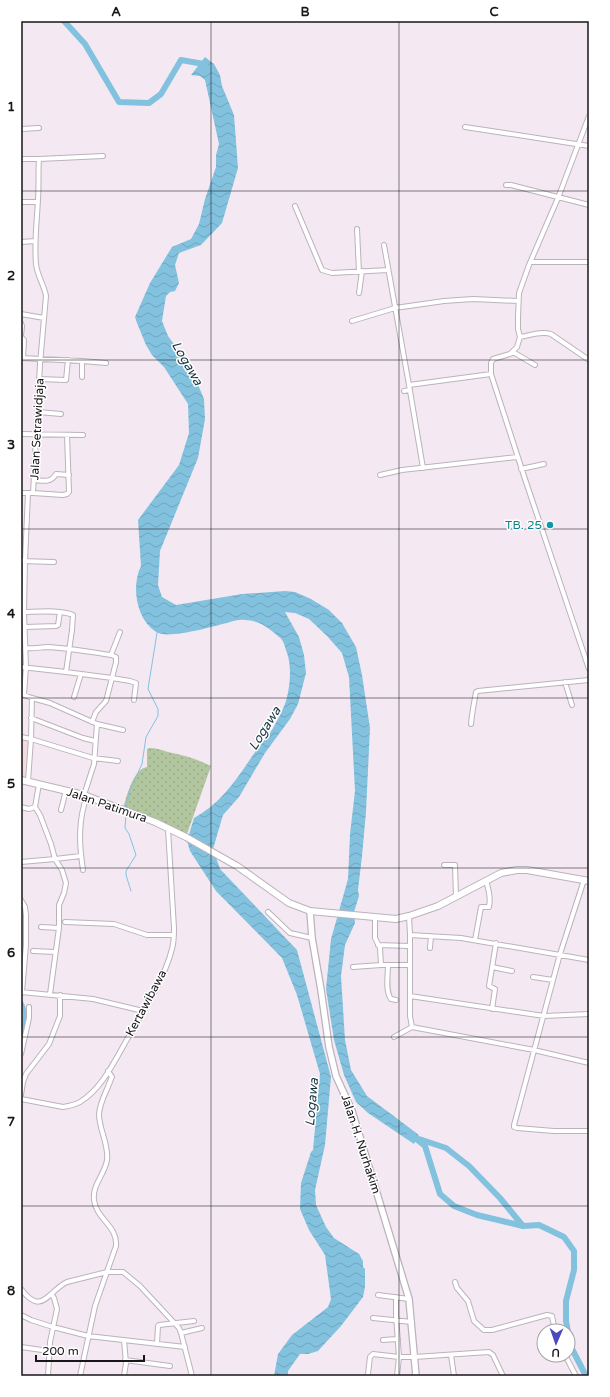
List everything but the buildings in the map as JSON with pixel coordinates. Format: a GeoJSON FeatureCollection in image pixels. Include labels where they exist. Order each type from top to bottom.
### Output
{"type":"FeatureCollection","features":[{"type":"Feature","properties":{"kind":"highway","name":"Jalan Patimura"},"geometry":{"type":"LineString","coordinates":[[24,780],[86,795],[133,813],[176,832],[237,866],[289,903],[310,911],[326,914],[396,919],[428,910],[502,873],[517,870],[527,870],[586,881]]}},
{"type":"Feature","properties":{"kind":"main road","name":"Jalan H. Nurhakim"},"geometry":{"type":"LineString","coordinates":[[310,911],[312,938],[329,1047],[336,1076],[352,1111],[409,1299],[416,1376]]}},
{"type":"Feature","properties":{"kind":"street"},"geometry":{"type":"LineString","coordinates":[[589,116],[558,198],[519,292],[518,329],[520,337],[517,347],[513,352],[493,359],[491,363],[491,374],[517,457],[589,669]]}},
{"type":"Feature","properties":{"kind":"street"},"geometry":{"type":"LineString","coordinates":[[21,129],[39,128]]}},
{"type":"Feature","properties":{"kind":"street"},"geometry":{"type":"LineString","coordinates":[[465,128],[589,146]]}},
{"type":"Feature","properties":{"kind":"street"},"geometry":{"type":"LineString","coordinates":[[21,159],[104,156]]}},
{"type":"Feature","properties":{"kind":"street","name":"Jalan Setrawidjaja"},"geometry":{"type":"LineString","coordinates":[[39,158],[35,241],[36,265],[46,296],[39,379],[33,493],[28,493],[26,542],[23,561],[23,612],[26,667],[23,695],[50,703],[97,724],[123,730]]}},
{"type":"Feature","properties":{"kind":"street"},"geometry":{"type":"LineString","coordinates":[[506,185],[589,205]]}},
{"type":"Feature","properties":{"kind":"street"},"geometry":{"type":"LineString","coordinates":[[21,202],[38,202]]}},
{"type":"Feature","properties":{"kind":"street"},"geometry":{"type":"LineString","coordinates":[[295,206],[322,270],[332,273],[388,270]]}},
{"type":"Feature","properties":{"kind":"street"},"geometry":{"type":"LineString","coordinates":[[357,229],[361,271],[359,293]]}},
{"type":"Feature","properties":{"kind":"street"},"geometry":{"type":"LineString","coordinates":[[21,242],[35,241]]}},
{"type":"Feature","properties":{"kind":"street"},"geometry":{"type":"LineString","coordinates":[[384,245],[423,468]]}},
{"type":"Feature","properties":{"kind":"street"},"geometry":{"type":"LineString","coordinates":[[531,262],[589,262]]}},
{"type":"Feature","properties":{"kind":"street"},"geometry":{"type":"LineString","coordinates":[[352,321],[395,308],[444,301],[474,299],[518,301]]}},
{"type":"Feature","properties":{"kind":"street"},"geometry":{"type":"LineString","coordinates":[[21,314],[44,318]]}},
{"type":"Feature","properties":{"kind":"street"},"geometry":{"type":"LineString","coordinates":[[21,323],[21,336],[24,340],[22,358],[106,363]]}},
{"type":"Feature","properties":{"kind":"street"},"geometry":{"type":"LineString","coordinates":[[520,337],[537,333],[551,334],[589,360]]}},
{"type":"Feature","properties":{"kind":"street"},"geometry":{"type":"LineString","coordinates":[[513,352],[535,365]]}},
{"type":"Feature","properties":{"kind":"street"},"geometry":{"type":"LineString","coordinates":[[39,379],[66,380],[68,360]]}},
{"type":"Feature","properties":{"kind":"street"},"geometry":{"type":"LineString","coordinates":[[82,361],[82,377]]}},
{"type":"Feature","properties":{"kind":"street"},"geometry":{"type":"LineString","coordinates":[[404,391],[410,388],[491,374]]}},
{"type":"Feature","properties":{"kind":"street"},"geometry":{"type":"LineString","coordinates":[[38,412],[61,414]]}},
{"type":"Feature","properties":{"kind":"street"},"geometry":{"type":"LineString","coordinates":[[21,434],[83,435]]}},
{"type":"Feature","properties":{"kind":"street"},"geometry":{"type":"LineString","coordinates":[[33,493],[67,494],[69,492],[67,435]]}},
{"type":"Feature","properties":{"kind":"street"},"geometry":{"type":"LineString","coordinates":[[380,474],[517,457]]}},
{"type":"Feature","properties":{"kind":"street"},"geometry":{"type":"LineString","coordinates":[[521,469],[544,464]]}},
{"type":"Feature","properties":{"kind":"street"},"geometry":{"type":"LineString","coordinates":[[34,480],[48,481],[54,478],[56,474],[69,475]]}},
{"type":"Feature","properties":{"kind":"street"},"geometry":{"type":"LineString","coordinates":[[21,493],[28,493]]}},
{"type":"Feature","properties":{"kind":"street"},"geometry":{"type":"LineString","coordinates":[[21,542],[26,542]]}},
{"type":"Feature","properties":{"kind":"street"},"geometry":{"type":"LineString","coordinates":[[23,561],[54,562]]}},
{"type":"Feature","properties":{"kind":"street"},"geometry":{"type":"LineString","coordinates":[[23,612],[60,612],[69,613],[73,616],[66,672]]}},
{"type":"Feature","properties":{"kind":"street"},"geometry":{"type":"LineString","coordinates":[[25,627],[56,626],[58,625],[60,612]]}},
{"type":"Feature","properties":{"kind":"street"},"geometry":{"type":"LineString","coordinates":[[111,655],[120,632]]}},
{"type":"Feature","properties":{"kind":"street"},"geometry":{"type":"LineString","coordinates":[[25,648],[36,649],[46,647],[69,649],[116,657],[106,701],[96,712],[92,722]]}},
{"type":"Feature","properties":{"kind":"street"},"geometry":{"type":"LineString","coordinates":[[21,667],[130,681],[136,683],[134,700]]}},
{"type":"Feature","properties":{"kind":"street"},"geometry":{"type":"LineString","coordinates":[[74,697],[81,674]]}},
{"type":"Feature","properties":{"kind":"street"},"geometry":{"type":"LineString","coordinates":[[471,724],[472,708],[475,702],[476,692],[478,691],[589,680]]}},
{"type":"Feature","properties":{"kind":"street"},"geometry":{"type":"LineString","coordinates":[[565,682],[572,705]]}},
{"type":"Feature","properties":{"kind":"street"},"geometry":{"type":"LineString","coordinates":[[24,780],[31,739],[32,698]]}},
{"type":"Feature","properties":{"kind":"street"},"geometry":{"type":"LineString","coordinates":[[31,718],[95,741]]}},
{"type":"Feature","properties":{"kind":"street"},"geometry":{"type":"LineString","coordinates":[[82,870],[80,840],[81,815],[94,764],[93,758],[97,724]]}},
{"type":"Feature","properties":{"kind":"street"},"geometry":{"type":"LineString","coordinates":[[21,737],[93,758],[118,761]]}},
{"type":"Feature","properties":{"kind":"street"},"geometry":{"type":"LineString","coordinates":[[39,784],[35,807],[40,815],[55,859],[62,870],[66,883],[59,905],[59,928],[50,994]]}},
{"type":"Feature","properties":{"kind":"street"},"geometry":{"type":"LineString","coordinates":[[61,810],[66,790]]}},
{"type":"Feature","properties":{"kind":"street"},"geometry":{"type":"LineString","coordinates":[[21,807],[29,809],[35,807]]}},
{"type":"Feature","properties":{"kind":"street","name":"Kertawibawa"},"geometry":{"type":"LineString","coordinates":[[21,1099],[63,1107],[80,1102],[96,1087],[108,1071],[144,1011],[170,956],[174,935],[168,829]]}},
{"type":"Feature","properties":{"kind":"street"},"geometry":{"type":"LineString","coordinates":[[21,862],[81,856]]}},
{"type":"Feature","properties":{"kind":"street"},"geometry":{"type":"LineString","coordinates":[[444,864],[455,865],[456,896]]}},
{"type":"Feature","properties":{"kind":"street"},"geometry":{"type":"LineString","coordinates":[[475,940],[481,907],[489,907],[490,903],[490,896],[486,881]]}},
{"type":"Feature","properties":{"kind":"street"},"geometry":{"type":"LineString","coordinates":[[586,881],[560,954],[514,1127],[547,1131],[589,1131]]}},
{"type":"Feature","properties":{"kind":"street"},"geometry":{"type":"LineString","coordinates":[[21,900],[25,907],[26,915],[26,945],[22,992],[93,999],[144,1011]]}},
{"type":"Feature","properties":{"kind":"street"},"geometry":{"type":"LineString","coordinates":[[268,912],[290,934],[312,938]]}},
{"type":"Feature","properties":{"kind":"street"},"geometry":{"type":"LineString","coordinates":[[409,916],[410,1016],[412,1026]]}},
{"type":"Feature","properties":{"kind":"street"},"geometry":{"type":"LineString","coordinates":[[375,918],[375,938],[380,951],[381,965]]}},
{"type":"Feature","properties":{"kind":"street"},"geometry":{"type":"LineString","coordinates":[[66,922],[114,924],[147,935],[174,935]]}},
{"type":"Feature","properties":{"kind":"street"},"geometry":{"type":"LineString","coordinates":[[41,927],[59,928]]}},
{"type":"Feature","properties":{"kind":"street"},"geometry":{"type":"LineString","coordinates":[[410,935],[475,940],[589,960]]}},
{"type":"Feature","properties":{"kind":"street"},"geometry":{"type":"LineString","coordinates":[[430,948],[431,936]]}},
{"type":"Feature","properties":{"kind":"street"},"geometry":{"type":"LineString","coordinates":[[492,1009],[495,989],[489,986],[496,943]]}},
{"type":"Feature","properties":{"kind":"street"},"geometry":{"type":"LineString","coordinates":[[378,945],[410,946]]}},
{"type":"Feature","properties":{"kind":"street"},"geometry":{"type":"LineString","coordinates":[[32,951],[55,952]]}},
{"type":"Feature","properties":{"kind":"street"},"geometry":{"type":"LineString","coordinates":[[353,968],[381,965],[409,965]]}},
{"type":"Feature","properties":{"kind":"street"},"geometry":{"type":"LineString","coordinates":[[388,965],[387,980],[389,997],[396,1000]]}},
{"type":"Feature","properties":{"kind":"street"},"geometry":{"type":"LineString","coordinates":[[492,967],[512,971]]}},
{"type":"Feature","properties":{"kind":"street"},"geometry":{"type":"LineString","coordinates":[[533,977],[553,980]]}},
{"type":"Feature","properties":{"kind":"street"},"geometry":{"type":"LineString","coordinates":[[21,1095],[26,1074],[49,1044],[60,1016],[60,995]]}},
{"type":"Feature","properties":{"kind":"street"},"geometry":{"type":"LineString","coordinates":[[410,996],[544,1016],[589,1014]]}},
{"type":"Feature","properties":{"kind":"street"},"geometry":{"type":"LineString","coordinates":[[21,1054],[29,1018],[29,1007]]}},
{"type":"Feature","properties":{"kind":"street"},"geometry":{"type":"LineString","coordinates":[[394,1037],[412,1026],[534,1050],[589,1064]]}},
{"type":"Feature","properties":{"kind":"street"},"geometry":{"type":"LineString","coordinates":[[80,1376],[95,1306],[116,1250],[116,1236],[100,1215],[94,1200],[96,1185],[103,1172],[107,1158],[107,1150],[99,1114],[102,1099],[112,1077],[108,1071]]}},
{"type":"Feature","properties":{"kind":"street"},"geometry":{"type":"LineString","coordinates":[[21,1289],[30,1298],[37,1301],[53,1296],[67,1282],[121,1271],[128,1275],[181,1333],[192,1376]]}},
{"type":"Feature","properties":{"kind":"street"},"geometry":{"type":"LineString","coordinates":[[455,1282],[457,1288],[468,1301],[474,1321],[484,1330],[489,1331],[547,1315],[552,1316],[554,1323]]}},
{"type":"Feature","properties":{"kind":"street"},"geometry":{"type":"LineString","coordinates":[[378,1295],[409,1299]]}},
{"type":"Feature","properties":{"kind":"street"},"geometry":{"type":"LineString","coordinates":[[48,1376],[49,1352],[57,1309],[53,1296]]}},
{"type":"Feature","properties":{"kind":"street"},"geometry":{"type":"LineString","coordinates":[[396,1297],[399,1357],[397,1376]]}},
{"type":"Feature","properties":{"kind":"street"},"geometry":{"type":"LineString","coordinates":[[21,1314],[31,1320],[88,1336],[184,1347]]}},
{"type":"Feature","properties":{"kind":"street"},"geometry":{"type":"LineString","coordinates":[[373,1318],[412,1322]]}},
{"type":"Feature","properties":{"kind":"street"},"geometry":{"type":"LineString","coordinates":[[157,1344],[158,1325],[194,1322]]}},
{"type":"Feature","properties":{"kind":"street"},"geometry":{"type":"LineString","coordinates":[[181,1333],[202,1328]]}},
{"type":"Feature","properties":{"kind":"street"},"geometry":{"type":"LineString","coordinates":[[124,1340],[124,1376]]}},
{"type":"Feature","properties":{"kind":"street"},"geometry":{"type":"LineString","coordinates":[[383,1340],[398,1340]]}},
{"type":"Feature","properties":{"kind":"street"},"geometry":{"type":"LineString","coordinates":[[21,1347],[49,1352]]}},
{"type":"Feature","properties":{"kind":"street"},"geometry":{"type":"LineString","coordinates":[[368,1374],[371,1354],[414,1357],[491,1353],[503,1376]]}},
{"type":"Feature","properties":{"kind":"street"},"geometry":{"type":"LineString","coordinates":[[451,1355],[454,1376]]}},
{"type":"Feature","properties":{"kind":"street"},"geometry":{"type":"LineString","coordinates":[[125,1360],[170,1366]]}},
{"type":"Feature","properties":{"kind":"street"},"geometry":{"type":"LineString","coordinates":[[569,1363],[576,1376]]}},
{"type":"Feature","properties":{"kind":"shaded area"},"geometry":{"type":"Polygon","coordinates":[[[21,738],[28,739],[30,765],[28,781],[21,780],[21,738]]]}},
{"type":"Feature","properties":{"kind":"green space"},"geometry":{"type":"Polygon","coordinates":[[[149,748],[185,756],[211,766],[186,837],[123,808],[134,778],[142,769],[147,767],[147,749],[149,748]]]}},
{"type":"Feature","properties":{"kind":"water"},"geometry":{"type":"Polygon","coordinates":[[[205,57],[214,64],[220,75],[222,86],[234,115],[238,168],[222,223],[201,245],[179,253],[175,265],[179,283],[175,291],[170,292],[166,296],[162,321],[168,336],[191,368],[204,399],[205,419],[198,458],[160,551],[158,585],[162,597],[176,605],[242,594],[285,591],[295,592],[311,599],[329,610],[342,623],[356,647],[370,728],[366,812],[358,890],[359,896],[354,912],[355,923],[345,945],[341,976],[345,1040],[351,1070],[367,1096],[419,1135],[414,1144],[368,1113],[356,1102],[344,1075],[334,1040],[326,989],[331,939],[348,879],[350,834],[355,791],[349,677],[342,653],[327,636],[309,619],[295,613],[285,612],[299,637],[304,655],[306,673],[298,704],[290,719],[265,753],[239,797],[223,815],[213,849],[220,869],[297,950],[331,1077],[325,1145],[315,1190],[316,1205],[326,1227],[334,1238],[359,1254],[365,1269],[365,1287],[363,1297],[341,1326],[318,1351],[308,1354],[300,1354],[288,1371],[288,1376],[274,1376],[278,1354],[292,1335],[328,1307],[331,1299],[325,1255],[309,1230],[300,1209],[301,1183],[313,1150],[320,1074],[297,995],[282,958],[216,891],[190,851],[187,841],[194,818],[214,804],[223,795],[269,735],[286,701],[290,677],[290,664],[281,638],[263,625],[250,620],[237,620],[203,629],[180,633],[162,634],[156,632],[149,626],[140,611],[136,592],[136,583],[141,566],[138,520],[179,465],[189,433],[188,404],[164,367],[152,355],[146,345],[135,317],[150,283],[172,247],[191,239],[199,224],[205,199],[216,167],[216,155],[219,144],[205,80],[200,76],[191,75],[205,57]]]}},
{"type":"Feature","properties":{"kind":"waterway","name":"Logawa"},"geometry":{"type":"LineString","coordinates":[[64,21],[85,44],[119,102],[149,103],[161,94],[181,60],[204,64],[206,67]]}},
{"type":"Feature","properties":{"kind":"waterway"},"geometry":{"type":"LineString","coordinates":[[126,809],[129,792],[142,764],[146,737],[158,716],[158,709],[148,689],[157,633]]}},
{"type":"Feature","properties":{"kind":"waterway"},"geometry":{"type":"LineString","coordinates":[[126,814],[125,828],[129,834],[136,855],[126,871],[131,891]]}},
{"type":"Feature","properties":{"kind":"waterway"},"geometry":{"type":"LineString","coordinates":[[21,1002],[24,1010],[24,1021],[21,1033]]}},
{"type":"Feature","properties":{"kind":"waterway"},"geometry":{"type":"LineString","coordinates":[[410,1134],[425,1146],[440,1194],[454,1206],[477,1215],[523,1226],[539,1225],[564,1237],[574,1251],[574,1270],[566,1301],[566,1321],[571,1347],[586,1376]]}},
{"type":"Feature","properties":{"kind":"waterway"},"geometry":{"type":"LineString","coordinates":[[419,1139],[446,1148],[469,1166],[500,1198],[523,1226]]}},
{"type":"Feature","properties":{"kind":"place","name":"TB. 25"},"geometry":{"type":"Point","coordinates":[550,525]}}]}
